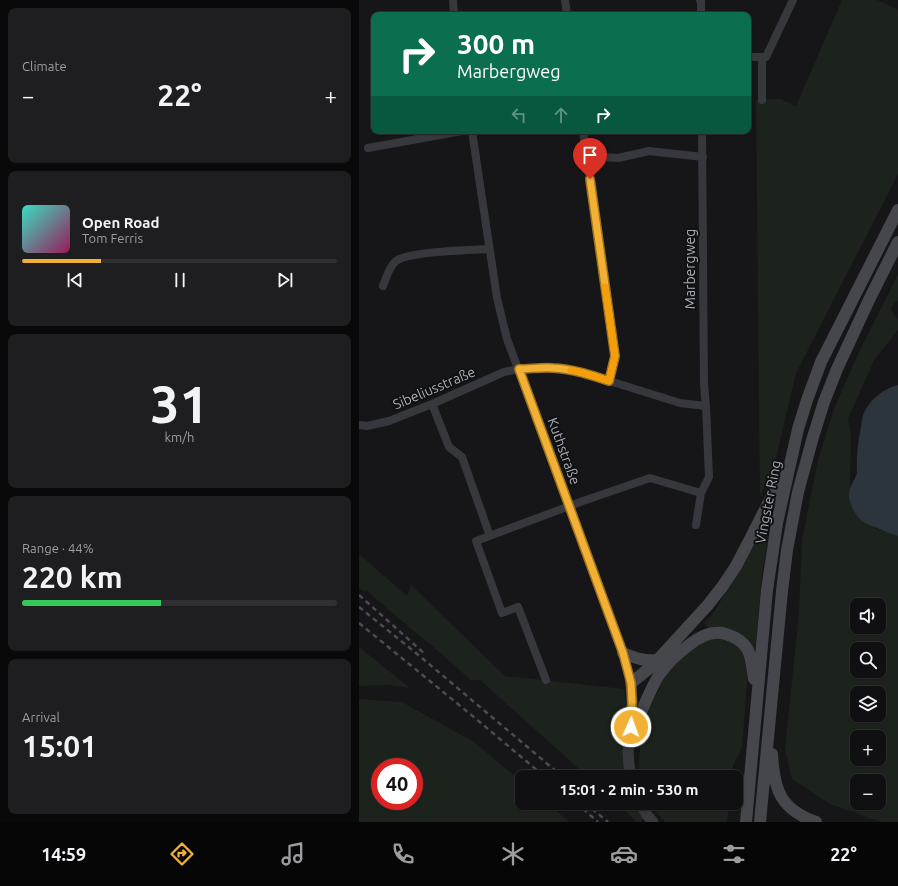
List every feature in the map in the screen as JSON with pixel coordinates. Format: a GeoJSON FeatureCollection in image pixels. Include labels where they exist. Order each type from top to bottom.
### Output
{"type":"FeatureCollection","features":[{"type":"Feature","properties":{"kind":"main road","name":"Vingster Ring"},"geometry":{"type":"LineString","coordinates":[[746,822],[767,590],[777,523],[798,429],[821,362],[898,210]]}},
{"type":"Feature","properties":{"kind":"main road","name":"Vingster Ring"},"geometry":{"type":"LineString","coordinates":[[760,822],[782,591],[797,492],[824,402],[837,369],[898,242]]}},
{"type":"Feature","properties":{"kind":"main road"},"geometry":{"type":"LineString","coordinates":[[631,683],[652,666],[707,606],[722,587],[749,543],[793,454]]}},
{"type":"Feature","properties":{"kind":"main road"},"geometry":{"type":"LineString","coordinates":[[630,740],[647,698],[659,675],[680,652],[697,639],[709,633],[721,632],[734,637],[744,644],[750,655],[757,698]]}},
{"type":"Feature","properties":{"kind":"main road"},"geometry":{"type":"LineString","coordinates":[[623,653],[639,660],[657,660]]}},
{"type":"Feature","properties":{"kind":"main road"},"geometry":{"type":"LineString","coordinates":[[631,683],[640,684],[650,681],[659,675]]}},
{"type":"Feature","properties":{"kind":"main road"},"geometry":{"type":"LineString","coordinates":[[770,717],[773,770],[777,787],[784,800],[793,810],[805,818],[816,822]]}},
{"type":"Feature","properties":{"kind":"street"},"geometry":{"type":"LineString","coordinates":[[453,0],[454,12]]}},
{"type":"Feature","properties":{"kind":"street"},"geometry":{"type":"LineString","coordinates":[[565,0],[567,12]]}},
{"type":"Feature","properties":{"kind":"street"},"geometry":{"type":"LineString","coordinates":[[700,0],[701,12]]}},
{"type":"Feature","properties":{"kind":"street"},"geometry":{"type":"LineString","coordinates":[[751,57],[766,56],[793,0]]}},
{"type":"Feature","properties":{"kind":"street"},"geometry":{"type":"LineString","coordinates":[[762,57],[762,100]]}},
{"type":"Feature","properties":{"kind":"street"},"geometry":{"type":"LineString","coordinates":[[368,148],[445,134]]}},
{"type":"Feature","properties":{"kind":"street","name":"Kuthstraße"},"geometry":{"type":"LineString","coordinates":[[472,134],[497,298],[507,339],[623,653],[631,683],[632,702],[628,752],[630,770]]}},
{"type":"Feature","properties":{"kind":"street"},"geometry":{"type":"LineString","coordinates":[[583,134],[615,356],[609,381]]}},
{"type":"Feature","properties":{"kind":"street","name":"Marbergweg"},"geometry":{"type":"LineString","coordinates":[[696,525],[701,493],[709,477],[705,385],[702,134]]}},
{"type":"Feature","properties":{"kind":"street"},"geometry":{"type":"LineString","coordinates":[[587,156],[618,158],[649,151],[703,156]]}},
{"type":"Feature","properties":{"kind":"street"},"geometry":{"type":"LineString","coordinates":[[383,286],[395,262],[402,258],[438,252],[489,249]]}},
{"type":"Feature","properties":{"kind":"street"},"geometry":{"type":"LineString","coordinates":[[519,369],[553,368],[584,373],[680,403],[706,406]]}},
{"type":"Feature","properties":{"kind":"street","name":"Sibeliusstraße"},"geometry":{"type":"LineString","coordinates":[[359,425],[367,426],[389,421],[432,404],[503,372],[519,369]]}},
{"type":"Feature","properties":{"kind":"street"},"geometry":{"type":"LineString","coordinates":[[432,404],[449,446],[462,457],[490,536]]}},
{"type":"Feature","properties":{"kind":"street"},"geometry":{"type":"LineString","coordinates":[[546,680],[518,607],[502,612],[476,541],[569,506],[650,478],[701,493]]}},
{"type":"Feature","properties":{"kind":"street"},"geometry":{"type":"LineString","coordinates":[[644,810],[653,822]]}},
{"type":"Feature","properties":{"kind":"shaded area"},"geometry":{"type":"Polygon","coordinates":[[[842,0],[877,0],[898,10],[898,174],[796,373],[774,466],[760,497],[756,100],[780,99],[796,106],[842,0]]]}},
{"type":"Feature","properties":{"kind":"shaded area"},"geometry":{"type":"Polygon","coordinates":[[[898,275],[898,301],[895,302],[891,309],[898,320],[898,330],[874,360],[848,419],[851,436],[849,493],[859,518],[872,527],[898,536],[898,822],[881,822],[830,804],[792,779],[785,749],[799,613],[802,540],[818,460],[834,409],[860,350],[898,275]]]}},
{"type":"Feature","properties":{"kind":"shaded area"},"geometry":{"type":"Polygon","coordinates":[[[898,385],[898,536],[863,522],[853,509],[849,496],[850,488],[857,473],[858,444],[864,413],[871,402],[879,395],[893,386],[898,385]]]}},
{"type":"Feature","properties":{"kind":"shaded area"},"geometry":{"type":"Polygon","coordinates":[[[773,505],[762,575],[755,649],[752,649],[708,628],[704,622],[713,614],[753,545],[773,505]]]}},
{"type":"Feature","properties":{"kind":"shaded area"},"geometry":{"type":"Polygon","coordinates":[[[359,554],[407,596],[411,585],[506,677],[624,689],[627,709],[626,770],[580,770],[480,680],[471,680],[366,590],[364,592],[359,588],[359,554]]]}},
{"type":"Feature","properties":{"kind":"shaded area"},"geometry":{"type":"Polygon","coordinates":[[[712,637],[733,640],[745,656],[748,671],[742,747],[733,770],[639,770],[642,729],[649,710],[665,677],[687,652],[712,637]]]}},
{"type":"Feature","properties":{"kind":"shaded area"},"geometry":{"type":"Polygon","coordinates":[[[359,647],[410,688],[390,685],[359,686],[359,647]]]}},
{"type":"Feature","properties":{"kind":"shaded area"},"geometry":{"type":"Polygon","coordinates":[[[359,699],[402,702],[474,742],[515,776],[515,810],[555,810],[569,822],[359,822],[359,699]]]}},
{"type":"Feature","properties":{"kind":"shaded area"},"geometry":{"type":"Polygon","coordinates":[[[624,810],[638,810],[643,819],[641,822],[637,822],[624,810]]]}},
{"type":"Feature","properties":{"kind":"shaded area"},"geometry":{"type":"Polygon","coordinates":[[[655,810],[728,810],[727,822],[665,822],[655,810]]]}},
{"type":"Feature","properties":{"kind":"railway"},"geometry":{"type":"LineString","coordinates":[[359,595],[426,655]]}},
{"type":"Feature","properties":{"kind":"railway"},"geometry":{"type":"LineString","coordinates":[[359,607],[555,770]]}},
{"type":"Feature","properties":{"kind":"railway"},"geometry":{"type":"LineString","coordinates":[[359,623],[537,770]]}},
{"type":"Feature","properties":{"kind":"railway"},"geometry":{"type":"LineString","coordinates":[[584,810],[598,822]]}},
{"type":"Feature","properties":{"kind":"railway"},"geometry":{"type":"LineString","coordinates":[[593,810],[608,822]]}},
{"type":"Feature","properties":{"kind":"slow traffic"},"geometry":{"type":"LineString","coordinates":[[571,370],[609,381],[615,356],[605,287]]}},
{"type":"Feature","properties":{"kind":"route"},"geometry":{"type":"LineString","coordinates":[[590,179],[615,356],[609,381],[584,373],[553,368],[519,369],[623,653],[631,683],[631,727]]}}]}
